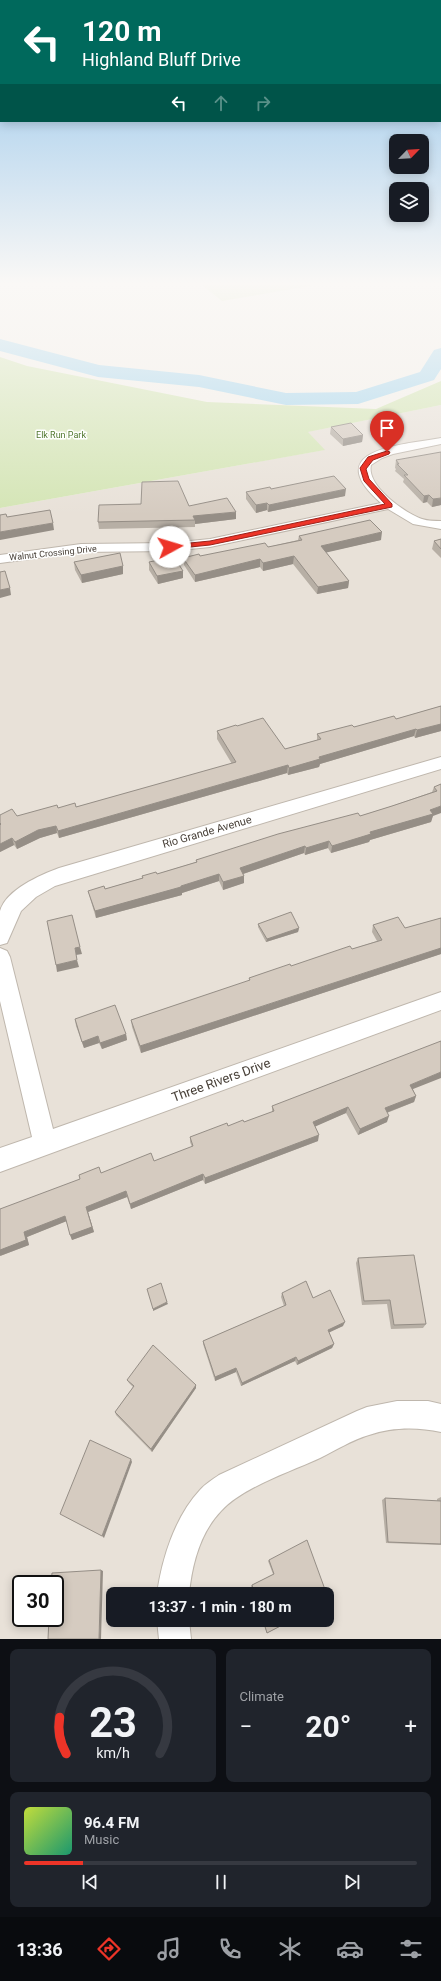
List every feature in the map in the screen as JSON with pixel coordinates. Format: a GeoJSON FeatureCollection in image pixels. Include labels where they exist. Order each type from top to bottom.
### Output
{"type":"FeatureCollection","features":[{"type":"Feature","properties":{"kind":"street"},"geometry":{"type":"LineString","coordinates":[[441,441],[378,455],[365,463],[363,468],[366,480],[390,505],[415,521],[441,525]]}},
{"type":"Feature","properties":{"kind":"street","name":"Walnut Crossing Drive"},"geometry":{"type":"LineString","coordinates":[[0,560],[81,548],[170,547],[210,543],[390,505]]}},
{"type":"Feature","properties":{"kind":"street","name":"Rio Grande Avenue"},"geometry":{"type":"LineString","coordinates":[[0,937],[3,921],[12,906],[25,893],[40,883],[441,764]]}},
{"type":"Feature","properties":{"kind":"street"},"geometry":{"type":"LineString","coordinates":[[0,956],[45,1144]]}},
{"type":"Feature","properties":{"kind":"street","name":"Three Rivers Drive"},"geometry":{"type":"LineString","coordinates":[[0,1160],[441,1000]]}},
{"type":"Feature","properties":{"kind":"street"},"geometry":{"type":"LineString","coordinates":[[174,1587],[174,1580],[183,1551],[194,1524],[210,1501],[229,1484],[367,1420],[397,1414],[428,1415],[441,1418]]}},
{"type":"Feature","properties":{"kind":"street"},"geometry":{"type":"LineString","coordinates":[[174,1627],[175,1639]]}},
{"type":"Feature","properties":{"kind":"shaded area"},"geometry":{"type":"Polygon","coordinates":[[[441,405],[441,1639],[0,1639],[0,508],[324,450],[307,432],[441,405]]]}},
{"type":"Feature","properties":{"kind":"green space","name":"Elk Run Park"},"geometry":{"type":"Polygon","coordinates":[[[0,361],[13,361],[27,366],[207,402],[376,409],[441,381],[441,405],[308,432],[325,450],[0,508],[0,361]]]}},
{"type":"Feature","properties":{"kind":"building"},"geometry":{"type":"Polygon","coordinates":[[[351,423],[363,435],[343,439],[331,427],[351,423]]]}},
{"type":"Feature","properties":{"kind":"building"},"geometry":{"type":"Polygon","coordinates":[[[441,452],[441,498],[433,499],[429,495],[424,496],[404,475],[408,475],[397,464],[399,464],[396,460],[441,452]]]}},
{"type":"Feature","properties":{"kind":"building"},"geometry":{"type":"Polygon","coordinates":[[[334,476],[346,489],[269,505],[267,503],[256,505],[246,492],[270,487],[271,489],[334,476]]]}},
{"type":"Feature","properties":{"kind":"building"},"geometry":{"type":"Polygon","coordinates":[[[178,481],[189,506],[227,498],[236,512],[193,516],[195,520],[98,522],[99,505],[141,504],[142,482],[178,481]]]}},
{"type":"Feature","properties":{"kind":"building"},"geometry":{"type":"Polygon","coordinates":[[[50,510],[53,523],[0,532],[0,515],[6,514],[7,517],[50,510]]]}},
{"type":"Feature","properties":{"kind":"building"},"geometry":{"type":"Polygon","coordinates":[[[370,520],[382,532],[321,546],[349,581],[318,587],[294,556],[263,563],[260,559],[195,575],[183,558],[265,543],[268,547],[302,540],[299,536],[370,520]]]}},
{"type":"Feature","properties":{"kind":"building"},"geometry":{"type":"Polygon","coordinates":[[[441,539],[441,549],[434,541],[441,539]]]}},
{"type":"Feature","properties":{"kind":"building"},"geometry":{"type":"Polygon","coordinates":[[[120,553],[123,566],[81,575],[74,562],[120,553]]]}},
{"type":"Feature","properties":{"kind":"building"},"geometry":{"type":"Polygon","coordinates":[[[174,557],[183,571],[157,576],[149,562],[174,557]]]}},
{"type":"Feature","properties":{"kind":"building"},"geometry":{"type":"Polygon","coordinates":[[[5,571],[10,588],[0,590],[0,572],[5,571]]]}},
{"type":"Feature","properties":{"kind":"building"},"geometry":{"type":"Polygon","coordinates":[[[441,706],[441,724],[416,729],[319,757],[320,759],[289,768],[288,765],[58,831],[56,826],[38,830],[15,842],[12,838],[0,844],[0,815],[12,809],[17,816],[57,805],[58,808],[75,803],[76,807],[236,762],[217,731],[236,725],[237,726],[263,718],[285,749],[321,739],[317,734],[352,725],[354,727],[394,716],[396,719],[441,706]]]}},
{"type":"Feature","properties":{"kind":"building"},"geometry":{"type":"Polygon","coordinates":[[[441,784],[441,806],[430,810],[433,814],[370,832],[371,834],[332,846],[329,841],[306,848],[305,846],[240,868],[244,876],[223,882],[219,874],[181,887],[95,911],[88,891],[104,886],[105,889],[143,878],[142,876],[156,872],[157,874],[197,862],[196,860],[278,834],[358,813],[360,816],[437,791],[434,787],[441,784]]]}},
{"type":"Feature","properties":{"kind":"building"},"geometry":{"type":"Polygon","coordinates":[[[291,912],[299,928],[267,939],[258,924],[291,912]]]}},
{"type":"Feature","properties":{"kind":"building"},"geometry":{"type":"Polygon","coordinates":[[[72,915],[80,947],[75,948],[77,960],[56,965],[47,921],[72,915]]]}},
{"type":"Feature","properties":{"kind":"building"},"geometry":{"type":"Polygon","coordinates":[[[398,917],[405,928],[441,918],[441,948],[140,1046],[131,1020],[250,980],[249,978],[290,964],[291,966],[350,946],[352,949],[382,940],[373,925],[398,917]]]}},
{"type":"Feature","properties":{"kind":"building"},"geometry":{"type":"Polygon","coordinates":[[[115,1005],[126,1034],[100,1043],[98,1036],[82,1042],[75,1019],[115,1005]]]}},
{"type":"Feature","properties":{"kind":"building"},"geometry":{"type":"Polygon","coordinates":[[[441,1041],[441,1072],[410,1085],[416,1096],[385,1108],[389,1116],[360,1129],[348,1107],[313,1122],[319,1135],[205,1178],[203,1174],[130,1204],[126,1191],[86,1207],[92,1227],[70,1235],[65,1216],[24,1232],[26,1240],[0,1250],[0,1209],[80,1179],[79,1175],[99,1167],[101,1173],[151,1153],[154,1161],[193,1146],[190,1137],[227,1123],[228,1126],[243,1120],[244,1122],[274,1111],[272,1106],[441,1041]]]}},
{"type":"Feature","properties":{"kind":"building"},"geometry":{"type":"Polygon","coordinates":[[[414,1255],[426,1324],[394,1325],[390,1300],[364,1301],[358,1258],[414,1255]]]}},
{"type":"Feature","properties":{"kind":"building"},"geometry":{"type":"Polygon","coordinates":[[[306,1281],[313,1298],[330,1290],[345,1322],[328,1330],[334,1344],[298,1361],[296,1357],[242,1383],[236,1368],[215,1377],[203,1341],[286,1305],[282,1293],[306,1281]]]}},
{"type":"Feature","properties":{"kind":"building"},"geometry":{"type":"Polygon","coordinates":[[[161,1283],[167,1302],[153,1309],[147,1289],[161,1283]]]}},
{"type":"Feature","properties":{"kind":"building"},"geometry":{"type":"Polygon","coordinates":[[[153,1345],[196,1385],[151,1449],[115,1412],[134,1386],[127,1380],[153,1345]]]}},
{"type":"Feature","properties":{"kind":"building"},"geometry":{"type":"Polygon","coordinates":[[[90,1440],[131,1459],[102,1536],[60,1514],[90,1440]]]}},
{"type":"Feature","properties":{"kind":"building"},"geometry":{"type":"Polygon","coordinates":[[[385,1498],[441,1501],[441,1544],[388,1542],[385,1498]]]}},
{"type":"Feature","properties":{"kind":"building"},"geometry":{"type":"Polygon","coordinates":[[[307,1540],[324,1587],[253,1587],[252,1585],[274,1574],[269,1560],[307,1540]]]}},
{"type":"Feature","properties":{"kind":"building"},"geometry":{"type":"Polygon","coordinates":[[[101,1570],[99,1639],[48,1639],[49,1627],[64,1627],[64,1575],[52,1575],[52,1573],[101,1570]]]}},
{"type":"Feature","properties":{"kind":"building"},"geometry":{"type":"Polygon","coordinates":[[[265,1627],[279,1627],[267,1633],[265,1627]]]}},
{"type":"Feature","properties":{"kind":"waterway"},"geometry":{"type":"LineString","coordinates":[[62,361],[98,371],[199,381],[286,399],[358,398],[427,376],[436,361]]}},
{"type":"Feature","properties":{"kind":"route"},"geometry":{"type":"LineString","coordinates":[[170,547],[210,543],[390,505],[366,480],[363,468],[365,463],[370,458],[387,452]]}}]}
